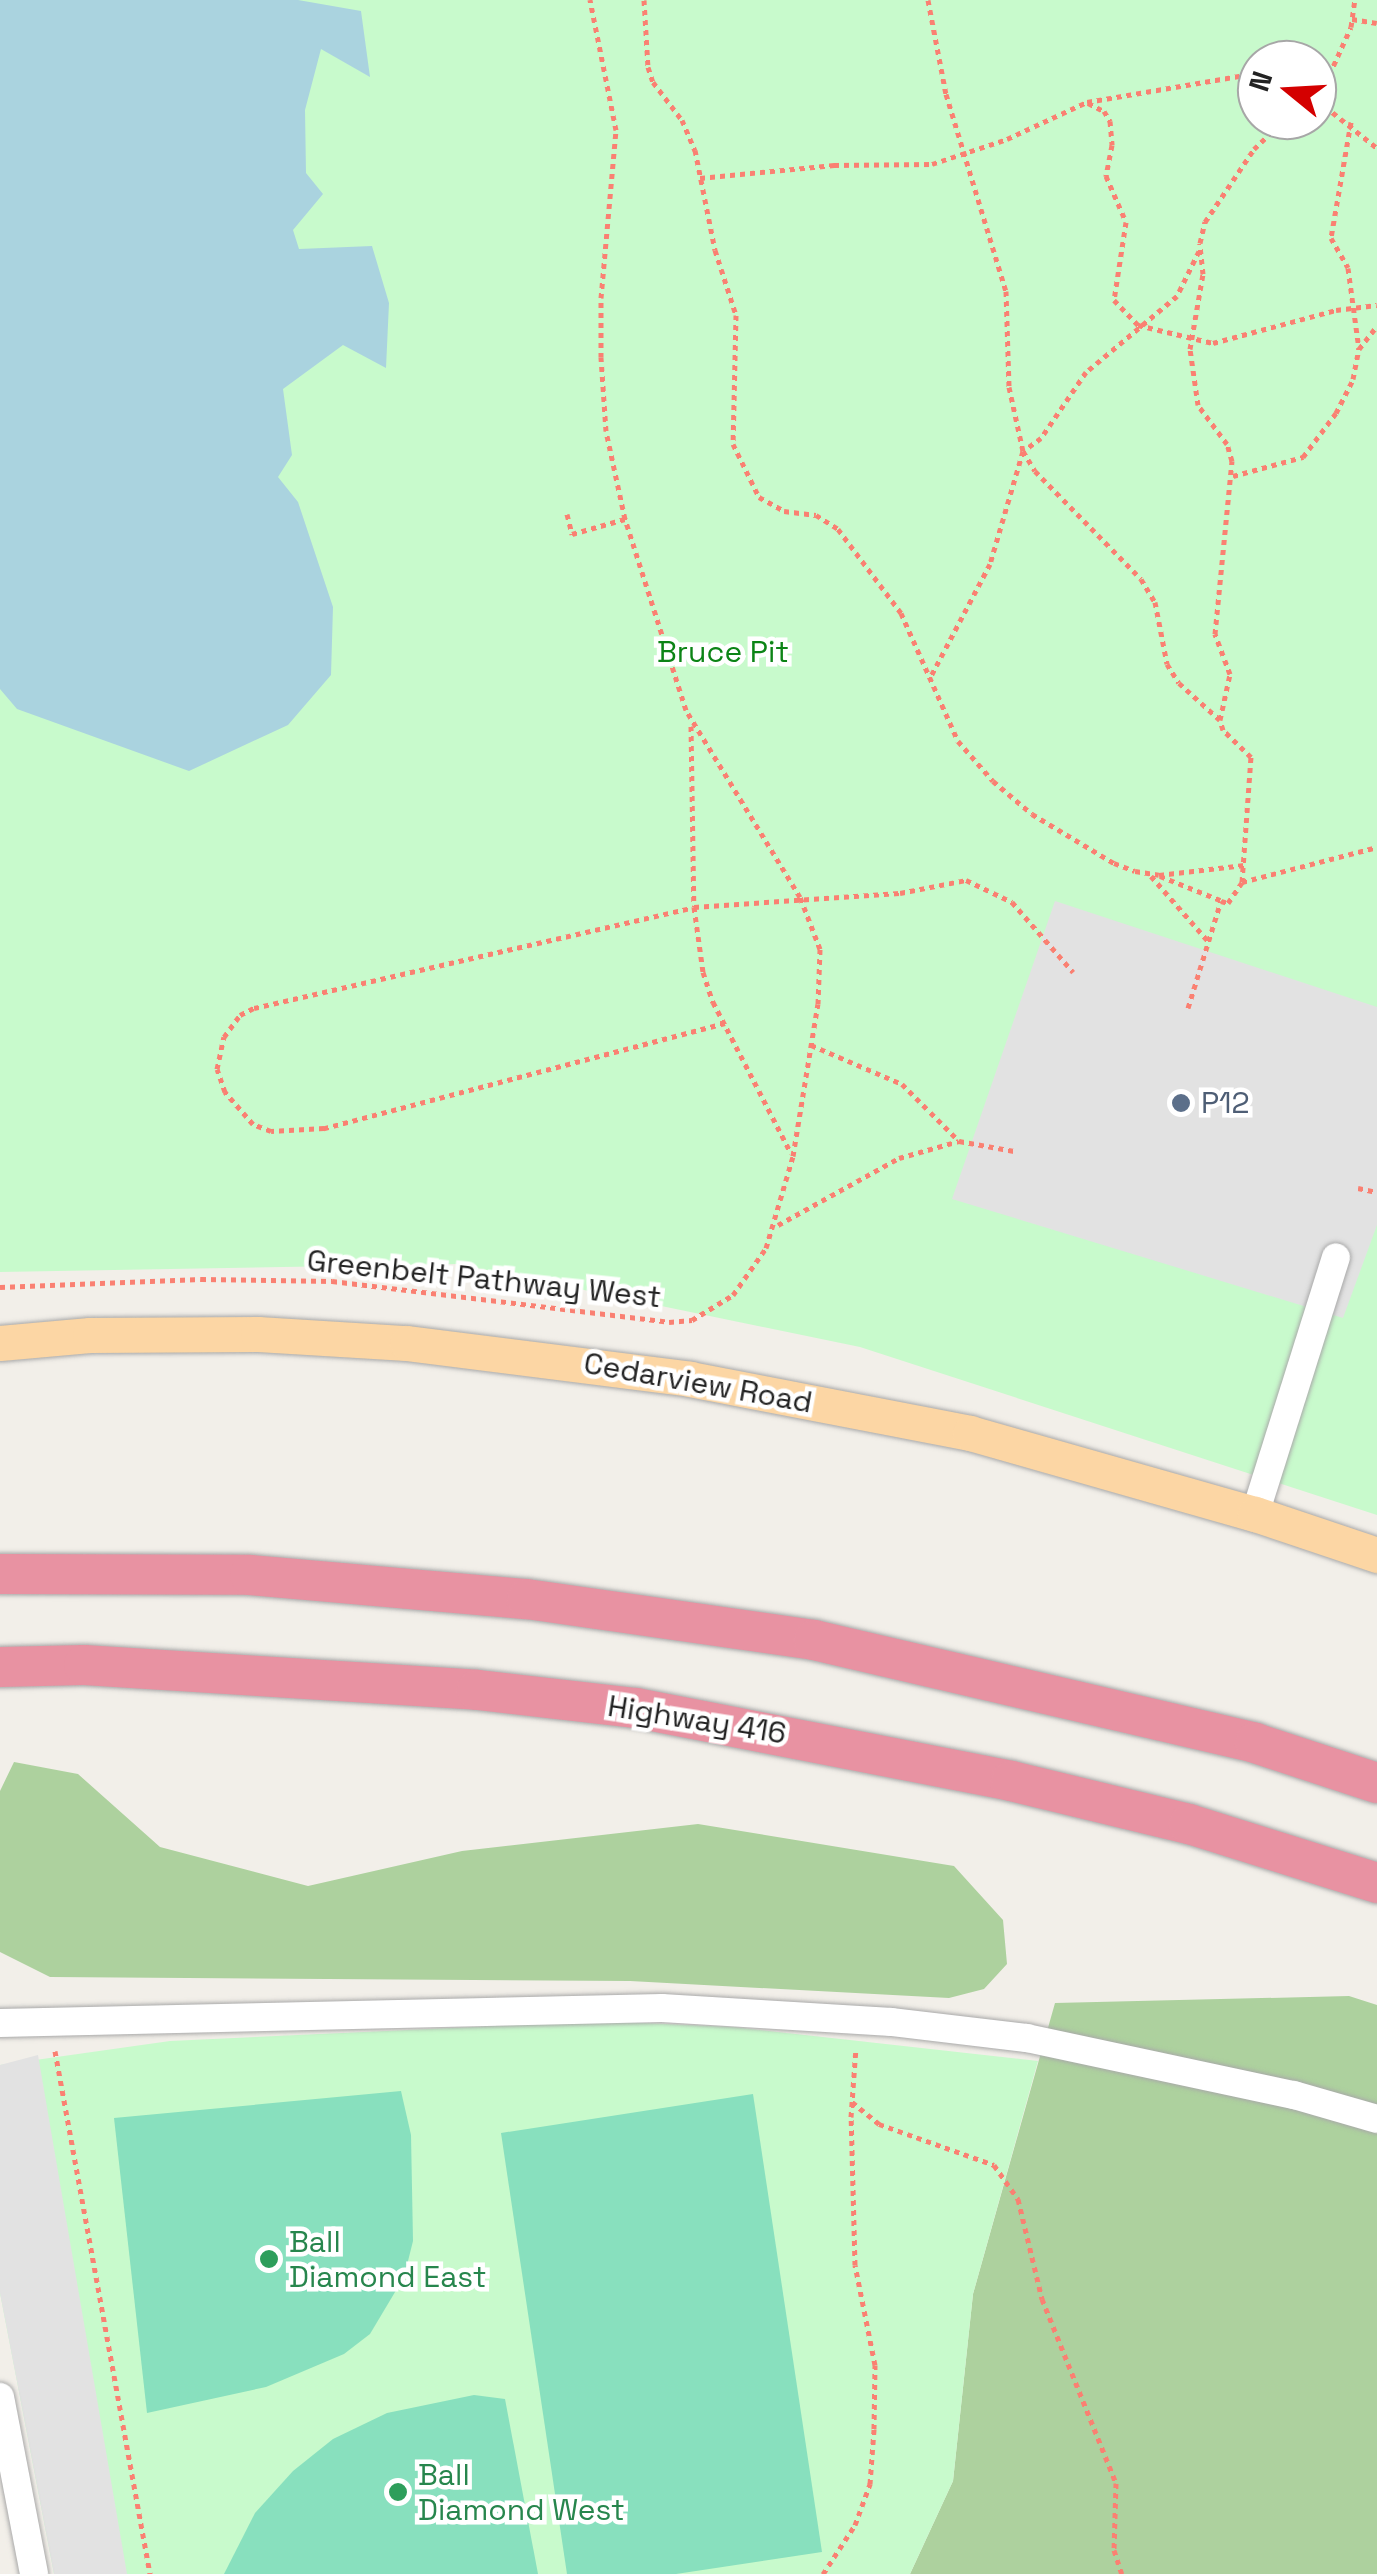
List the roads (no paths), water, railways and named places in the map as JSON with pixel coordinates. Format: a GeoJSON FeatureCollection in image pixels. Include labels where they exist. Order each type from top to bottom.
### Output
{"type":"FeatureCollection","features":[{"type":"Feature","properties":{"kind":"highway"},"geometry":{"type":"LineString","coordinates":[[0,1574],[250,1574],[527,1599],[814,1640],[1255,1742],[1377,1782]]}},
{"type":"Feature","properties":{"kind":"highway","name":"Highway 416"},"geometry":{"type":"LineString","coordinates":[[0,1667],[84,1665],[398,1685],[636,1708],[1011,1781],[1190,1824],[1377,1883]]}},
{"type":"Feature","properties":{"kind":"main road","name":"Cedarview Road"},"geometry":{"type":"LineString","coordinates":[[0,1343],[90,1335],[258,1334],[406,1343],[690,1379],[970,1433],[1255,1514],[1377,1556]]}},
{"type":"Feature","properties":{"kind":"lane"},"geometry":{"type":"LineString","coordinates":[[1255,1514],[1336,1257]]}},
{"type":"Feature","properties":{"kind":"lane"},"geometry":{"type":"LineString","coordinates":[[0,2023],[662,2008],[858,2020],[1027,2038],[1294,2094],[1377,2118]]}},
{"type":"Feature","properties":{"kind":"lane"},"geometry":{"type":"LineString","coordinates":[[0,2397],[34,2574]]}},
{"type":"Feature","properties":{"kind":"water"},"geometry":{"type":"Polygon","coordinates":[[[0,0],[298,0],[361,11],[370,77],[321,49],[305,110],[306,173],[323,194],[293,230],[299,249],[372,246],[389,303],[386,368],[343,345],[283,389],[292,455],[278,477],[298,502],[333,607],[331,675],[288,725],[189,771],[17,709],[0,689],[0,0]]]}},
{"type":"Feature","properties":{"kind":"place","name":"P12"},"geometry":{"type":"Point","coordinates":[1181,1103]}},
{"type":"Feature","properties":{"kind":"place","name":"Ball Diamond East"},"geometry":{"type":"Point","coordinates":[269,2259]}},
{"type":"Feature","properties":{"kind":"place","name":"Ball Diamond West"},"geometry":{"type":"Point","coordinates":[398,2492]}},
{"type":"Feature","properties":{"kind":"park label","name":"Bruce Pit"},"geometry":{"type":"Point","coordinates":[723,652]}}]}
